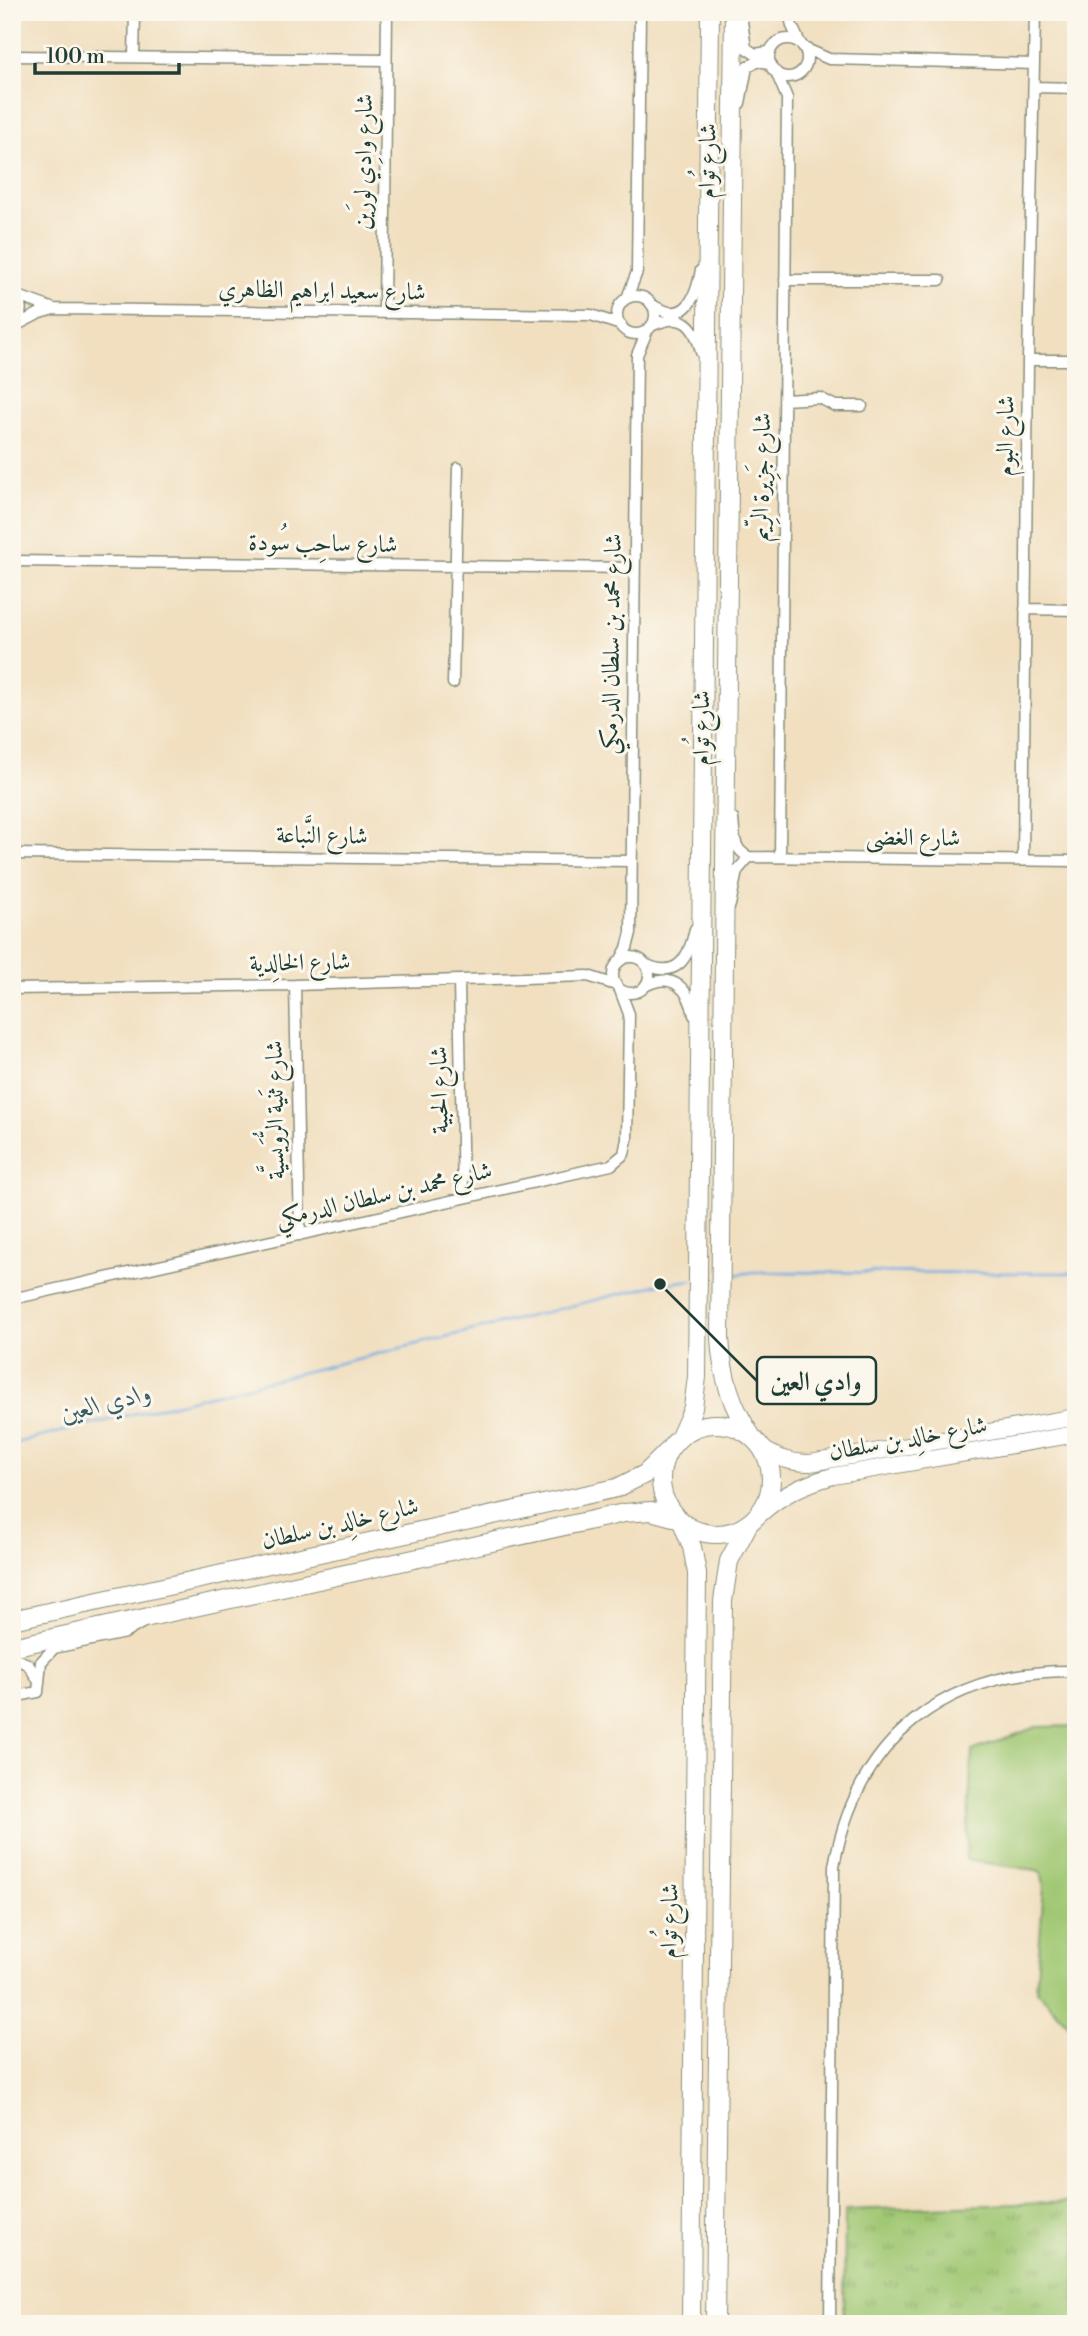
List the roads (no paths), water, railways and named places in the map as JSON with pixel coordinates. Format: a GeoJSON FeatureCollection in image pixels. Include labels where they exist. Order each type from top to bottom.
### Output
{"type":"FeatureCollection","features":[{"type":"Feature","properties":{"kind":"main road","name":"شارع تُوام"},"geometry":{"type":"LineString","coordinates":[[680,1437],[693,1408],[696,1392],[710,12]]}},
{"type":"Feature","properties":{"kind":"main road","name":"شارع تُوام"},"geometry":{"type":"LineString","coordinates":[[734,12],[720,1338],[725,1378],[731,1399],[740,1419],[757,1442]]}},
{"type":"Feature","properties":{"kind":"main road"},"geometry":{"type":"LineString","coordinates":[[708,1424],[731,1426],[757,1442],[769,1461],[772,1475],[766,1503],[753,1520],[735,1531],[714,1534],[694,1530],[679,1520],[667,1504],[661,1487],[667,1452],[680,1437],[708,1424]]}},
{"type":"Feature","properties":{"kind":"main road","name":"شارع خالِد بن سلطان"},"geometry":{"type":"LineString","coordinates":[[12,1620],[617,1488],[645,1474],[667,1452]]}},
{"type":"Feature","properties":{"kind":"main road","name":"شارع خالِد بن سلطان"},"geometry":{"type":"LineString","coordinates":[[12,1647],[624,1513],[651,1511],[679,1520]]}},
{"type":"Feature","properties":{"kind":"main road","name":"شارع تُوام"},"geometry":{"type":"LineString","coordinates":[[679,1520],[695,1560],[698,1586],[691,2324]]}},
{"type":"Feature","properties":{"kind":"main road","name":"شارع تُوام"},"geometry":{"type":"LineString","coordinates":[[715,2324],[723,1601],[729,1561],[753,1520]]}},
{"type":"Feature","properties":{"kind":"street"},"geometry":{"type":"LineString","coordinates":[[134,57],[135,12]]}},
{"type":"Feature","properties":{"kind":"street","name":"شارع وادِي لورَين"},"geometry":{"type":"LineString","coordinates":[[384,312],[387,12]]}},
{"type":"Feature","properties":{"kind":"street"},"geometry":{"type":"LineString","coordinates":[[640,12],[637,272],[618,314],[622,327],[638,333],[669,319],[683,321],[697,337],[706,372]]}},
{"type":"Feature","properties":{"kind":"street"},"geometry":{"type":"LineString","coordinates":[[741,12],[746,48],[758,54],[771,51],[779,41],[789,15]]}},
{"type":"Feature","properties":{"kind":"street","name":"شارع البوم"},"geometry":{"type":"LineString","coordinates":[[1023,860],[1035,12]]}},
{"type":"Feature","properties":{"kind":"street"},"geometry":{"type":"LineString","coordinates":[[789,15],[807,59],[798,73]]}},
{"type":"Feature","properties":{"kind":"street"},"geometry":{"type":"LineString","coordinates":[[779,41],[789,39],[829,59]]}},
{"type":"Feature","properties":{"kind":"street"},"geometry":{"type":"LineString","coordinates":[[771,51],[773,68]]}},
{"type":"Feature","properties":{"kind":"street"},"geometry":{"type":"LineString","coordinates":[[12,55],[386,60]]}},
{"type":"Feature","properties":{"kind":"street"},"geometry":{"type":"LineString","coordinates":[[733,132],[747,66],[759,61],[786,76],[829,59],[1034,64]]}},
{"type":"Feature","properties":{"kind":"street","name":"شارع جَزِيرة الرِّيم"},"geometry":{"type":"LineString","coordinates":[[773,68],[787,98]]}},
{"type":"Feature","properties":{"kind":"street","name":"شارع جَزِيرة الرِّيم"},"geometry":{"type":"LineString","coordinates":[[780,857],[787,98],[798,73]]}},
{"type":"Feature","properties":{"kind":"street"},"geometry":{"type":"LineString","coordinates":[[1034,87],[1076,88]]}},
{"type":"Feature","properties":{"kind":"street"},"geometry":{"type":"LineString","coordinates":[[624,301],[638,296],[660,309],[674,312],[694,301],[707,240]]}},
{"type":"Feature","properties":{"kind":"street"},"geometry":{"type":"LineString","coordinates":[[637,272],[655,315],[650,327]]}},
{"type":"Feature","properties":{"kind":"street"},"geometry":{"type":"LineString","coordinates":[[785,280],[940,280]]}},
{"type":"Feature","properties":{"kind":"street"},"geometry":{"type":"LineString","coordinates":[[13,328],[21,312],[14,291]]}},
{"type":"Feature","properties":{"kind":"street","name":"شارع سعيد ابراهيم الظاهري"},"geometry":{"type":"LineString","coordinates":[[14,291],[54,309]]}},
{"type":"Feature","properties":{"kind":"street","name":"شارع سعيد ابراهيم الظاهري"},"geometry":{"type":"LineString","coordinates":[[591,315],[624,301]]}},
{"type":"Feature","properties":{"kind":"street","name":"شارع سعيد ابراهيم الظاهري"},"geometry":{"type":"LineString","coordinates":[[13,328],[40,313],[54,309],[591,315],[622,327]]}},
{"type":"Feature","properties":{"kind":"street","name":"شارع محمد بن سلطان الدرمكي"},"geometry":{"type":"LineString","coordinates":[[622,327],[637,355]]}},
{"type":"Feature","properties":{"kind":"street","name":"شارع محمد بن سلطان الدرمكي"},"geometry":{"type":"LineString","coordinates":[[618,963],[627,948],[631,933],[637,355],[650,327]]}},
{"type":"Feature","properties":{"kind":"street"},"geometry":{"type":"LineString","coordinates":[[1028,360],[1076,360]]}},
{"type":"Feature","properties":{"kind":"street"},"geometry":{"type":"LineString","coordinates":[[784,400],[820,398],[835,405],[862,406]]}},
{"type":"Feature","properties":{"kind":"street"},"geometry":{"type":"LineString","coordinates":[[453,683],[458,468]]}},
{"type":"Feature","properties":{"kind":"street","name":"شارع ساحِب سُودة"},"geometry":{"type":"LineString","coordinates":[[12,561],[633,568]]}},
{"type":"Feature","properties":{"kind":"street"},"geometry":{"type":"LineString","coordinates":[[1025,610],[1076,610]]}},
{"type":"Feature","properties":{"kind":"street"},"geometry":{"type":"LineString","coordinates":[[725,917],[734,892],[737,872],[749,857],[735,844],[734,820],[727,799]]}},
{"type":"Feature","properties":{"kind":"street","name":"شارع النَّباعة"},"geometry":{"type":"LineString","coordinates":[[12,854],[631,861]]}},
{"type":"Feature","properties":{"kind":"street","name":"شارع الغضى"},"geometry":{"type":"LineString","coordinates":[[749,857],[1076,861]]}},
{"type":"Feature","properties":{"kind":"street"},"geometry":{"type":"LineString","coordinates":[[700,902],[692,942],[682,963],[668,970],[660,970],[634,957],[618,963],[613,975],[618,988],[631,993],[659,981],[680,986],[692,1004],[700,1040]]}},
{"type":"Feature","properties":{"kind":"street","name":"شارع محمد بن سلطان الدرمكي"},"geometry":{"type":"LineString","coordinates":[[631,933],[636,951],[644,963]]}},
{"type":"Feature","properties":{"kind":"street","name":"شارع الخالِدية"},"geometry":{"type":"LineString","coordinates":[[12,989],[295,985],[588,976],[618,963]]}},
{"type":"Feature","properties":{"kind":"street"},"geometry":{"type":"LineString","coordinates":[[643,988],[649,977],[644,963]]}},
{"type":"Feature","properties":{"kind":"street","name":"شارع الخالِدية"},"geometry":{"type":"LineString","coordinates":[[588,976],[618,988]]}},
{"type":"Feature","properties":{"kind":"street","name":"شارع الحبية"},"geometry":{"type":"LineString","coordinates":[[459,981],[463,1198]]}},
{"type":"Feature","properties":{"kind":"street","name":"شارع ثَنية الرُّوَيسيَّة"},"geometry":{"type":"LineString","coordinates":[[295,985],[300,1235]]}},
{"type":"Feature","properties":{"kind":"street","name":"شارع محمد بن سلطان الدرمكي"},"geometry":{"type":"LineString","coordinates":[[12,1299],[606,1167],[621,1159],[627,1139],[629,1014],[618,988]]}},
{"type":"Feature","properties":{"kind":"street","name":"شارع محمد بن سلطان الدرمكي"},"geometry":{"type":"LineString","coordinates":[[629,1014],[643,988]]}},
{"type":"Feature","properties":{"kind":"street","name":"شارع خالِد بن سلطان"},"geometry":{"type":"LineString","coordinates":[[757,1442],[773,1456],[810,1463],[1076,1417]]}},
{"type":"Feature","properties":{"kind":"street","name":"شارع خالِد بن سلطان"},"geometry":{"type":"LineString","coordinates":[[753,1520],[800,1486],[833,1476],[1076,1434]]}},
{"type":"Feature","properties":{"kind":"street"},"geometry":{"type":"LineString","coordinates":[[12,1697],[38,1692],[41,1662],[54,1648],[125,1633],[151,1616]]}},
{"type":"Feature","properties":{"kind":"street"},"geometry":{"type":"LineString","coordinates":[[12,1658],[28,1664],[38,1680]]}},
{"type":"Feature","properties":{"kind":"street"},"geometry":{"type":"LineString","coordinates":[[830,2324],[834,1866],[845,1818],[867,1773],[881,1753],[916,1718],[937,1704],[958,1692],[1005,1676],[1030,1672],[1076,1671]]}},
{"type":"Feature","properties":{"kind":"waterway","name":"وادي العين"},"geometry":{"type":"LineString","coordinates":[[727,1276],[753,1272],[1076,1273]]}},
{"type":"Feature","properties":{"kind":"waterway","name":"وادي العين"},"geometry":{"type":"LineString","coordinates":[[12,1444],[660,1284],[693,1280]]}},
{"type":"Feature","properties":{"kind":"place","name":"وادي العين"},"geometry":{"type":"Point","coordinates":[660,1284]}}]}
